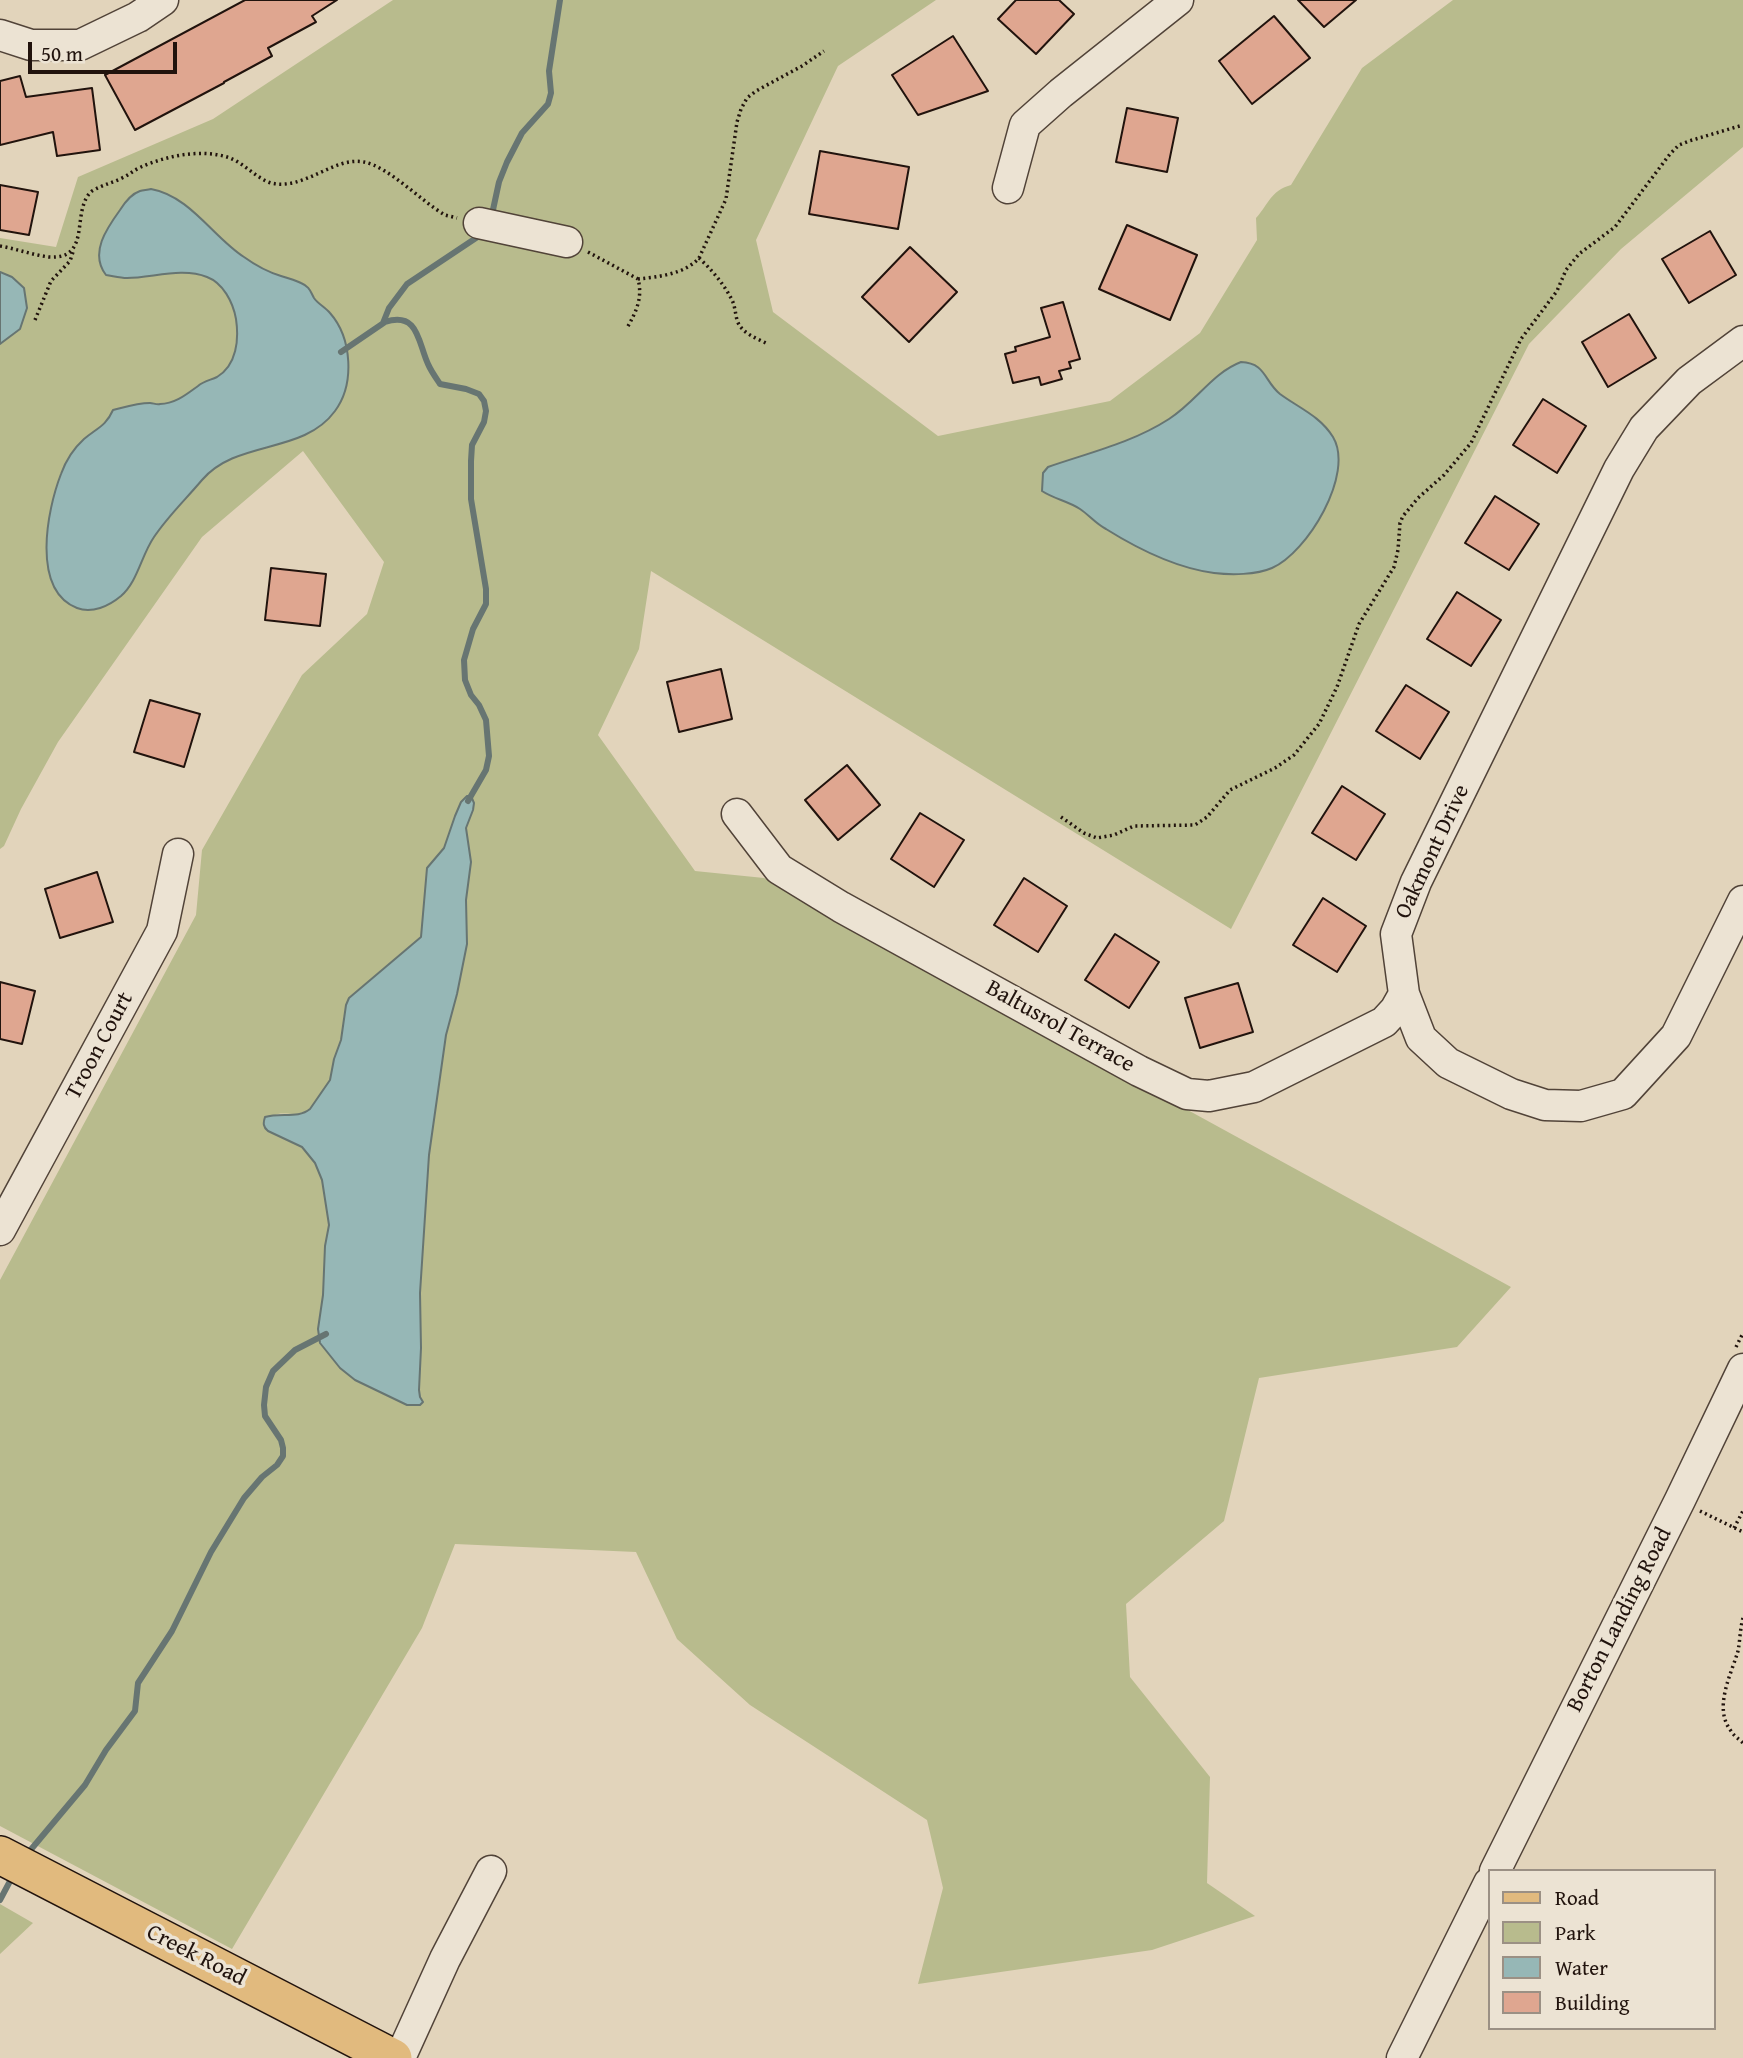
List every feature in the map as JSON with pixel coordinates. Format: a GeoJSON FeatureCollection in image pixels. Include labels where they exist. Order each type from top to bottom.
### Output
{"type":"FeatureCollection","features":[{"type":"Feature","properties":{"kind":"main road","name":"Creek Road"},"geometry":{"type":"LineString","coordinates":[[0,1855],[393,2058]]}},
{"type":"Feature","properties":{"kind":"street"},"geometry":{"type":"LineString","coordinates":[[0,36],[31,46],[80,45],[138,17],[163,0]]}},
{"type":"Feature","properties":{"kind":"street"},"geometry":{"type":"LineString","coordinates":[[1008,188],[1025,125],[1178,0]]}},
{"type":"Feature","properties":{"kind":"street"},"geometry":{"type":"LineString","coordinates":[[479,223],[567,242]]}},
{"type":"Feature","properties":{"kind":"street","name":"Oakmont Drive"},"geometry":{"type":"LineString","coordinates":[[1743,341],[1689,381],[1644,428],[1619,469],[1416,882],[1396,934],[1404,994],[1421,1038],[1448,1063],[1522,1098],[1545,1105],[1581,1106],[1623,1094],[1675,1036],[1743,901]]}},
{"type":"Feature","properties":{"kind":"street","name":"Baltusrol Terrace"},"geometry":{"type":"LineString","coordinates":[[737,814],[779,869],[841,907],[1187,1094],[1209,1096],[1254,1087],[1384,1023],[1404,994]]}},
{"type":"Feature","properties":{"kind":"street","name":"Troon Court"},"geometry":{"type":"LineString","coordinates":[[0,1230],[162,931],[178,854]]}},
{"type":"Feature","properties":{"kind":"street","name":"Borton Landing Road"},"geometry":{"type":"LineString","coordinates":[[1496,1869],[1743,1368]]}},
{"type":"Feature","properties":{"kind":"street"},"geometry":{"type":"LineString","coordinates":[[400,2058],[445,1959],[491,1871]]}},
{"type":"Feature","properties":{"kind":"street"},"geometry":{"type":"LineString","coordinates":[[1402,2058],[1488,1885]]}},
{"type":"Feature","properties":{"kind":"path"},"geometry":{"type":"LineString","coordinates":[[567,242],[602,257],[638,279],[674,273],[695,262],[726,198],[737,121],[747,98],[824,51]]}},
{"type":"Feature","properties":{"kind":"path"},"geometry":{"type":"LineString","coordinates":[[1061,817],[1084,833],[1097,838],[1114,835],[1134,826],[1195,825],[1208,817],[1230,790],[1275,768],[1294,755],[1319,724],[1337,687],[1359,624],[1394,567],[1403,516],[1471,443],[1521,339],[1557,291],[1566,270],[1579,254],[1615,227],[1670,153],[1679,145],[1743,125]]}},
{"type":"Feature","properties":{"kind":"path"},"geometry":{"type":"LineString","coordinates":[[0,246],[49,257],[65,255],[71,252],[78,240],[86,196],[150,164],[184,155],[218,155],[244,165],[272,183],[308,178],[348,162],[362,161],[379,168],[444,215],[479,223]]}},
{"type":"Feature","properties":{"kind":"path"},"geometry":{"type":"LineString","coordinates":[[35,320],[51,281],[70,261],[75,246]]}},
{"type":"Feature","properties":{"kind":"path"},"geometry":{"type":"LineString","coordinates":[[699,257],[733,300],[741,328],[768,344]]}},
{"type":"Feature","properties":{"kind":"path"},"geometry":{"type":"LineString","coordinates":[[626,328],[636,311],[640,296],[638,279]]}},
{"type":"Feature","properties":{"kind":"path"},"geometry":{"type":"LineString","coordinates":[[1680,1500],[1743,1532]]}},
{"type":"Feature","properties":{"kind":"path"},"geometry":{"type":"LineString","coordinates":[[1734,1528],[1743,1511]]}},
{"type":"Feature","properties":{"kind":"path"},"geometry":{"type":"LineString","coordinates":[[1743,1618],[1738,1649],[1725,1687],[1724,1712],[1730,1731],[1743,1743]]}},
{"type":"Feature","properties":{"kind":"green space"},"geometry":{"type":"Polygon","coordinates":[[[393,0],[936,0],[838,66],[756,240],[773,312],[938,436],[1110,401],[1200,333],[1257,240],[1256,218],[1274,194],[1291,185],[1362,68],[1453,0],[1743,0],[1743,147],[1621,249],[1529,344],[1231,929],[651,571],[639,649],[598,735],[695,871],[764,878],[1511,1287],[1457,1347],[1259,1378],[1224,1521],[1126,1604],[1130,1677],[1210,1777],[1207,1883],[1255,1916],[1152,1950],[918,1984],[943,1888],[927,1820],[750,1705],[677,1639],[636,1552],[455,1544],[422,1628],[232,1949],[0,1826],[0,1280],[196,915],[202,850],[302,675],[367,614],[384,562],[303,451],[202,537],[58,742],[0,849],[0,238],[56,247],[78,177],[213,119],[393,0]],[[473,798],[455,816],[444,848],[427,868],[421,937],[349,1001],[345,1010],[338,1057],[322,1095],[305,1112],[278,1114],[263,1122],[268,1131],[302,1147],[315,1163],[322,1180],[329,1225],[318,1329],[320,1343],[340,1368],[355,1380],[407,1405],[420,1405],[423,1402],[419,1390],[420,1293],[429,1155],[446,1035],[467,944],[466,900],[471,862],[466,828],[473,810],[473,798]]]}},
{"type":"Feature","properties":{"kind":"green space"},"geometry":{"type":"Polygon","coordinates":[[[0,1904],[33,1923],[0,1954],[0,1904]]]}},
{"type":"Feature","properties":{"kind":"water"},"geometry":{"type":"Polygon","coordinates":[[[151,189],[178,200],[233,249],[253,263],[308,288],[330,313],[343,335],[348,361],[346,388],[335,411],[322,425],[306,435],[233,458],[216,467],[159,529],[127,590],[106,606],[83,610],[63,599],[53,585],[46,548],[51,508],[68,459],[80,443],[104,423],[113,410],[140,404],[171,402],[217,377],[229,366],[237,343],[236,319],[232,306],[222,288],[213,280],[187,273],[122,278],[106,275],[101,267],[100,250],[110,225],[131,196],[151,189]]]}},
{"type":"Feature","properties":{"kind":"water"},"geometry":{"type":"Polygon","coordinates":[[[0,272],[12,277],[24,288],[27,308],[20,329],[0,344],[0,272]]]}},
{"type":"Feature","properties":{"kind":"water"},"geometry":{"type":"Polygon","coordinates":[[[1241,362],[1260,369],[1280,394],[1322,423],[1333,437],[1338,453],[1338,471],[1324,511],[1312,530],[1286,560],[1266,570],[1243,574],[1214,573],[1186,567],[1131,544],[1102,527],[1075,506],[1042,491],[1043,473],[1048,467],[1110,447],[1155,427],[1179,412],[1221,373],[1241,362]]]}},
{"type":"Feature","properties":{"kind":"water"},"geometry":{"type":"Polygon","coordinates":[[[471,796],[474,803],[466,828],[471,862],[466,900],[467,944],[446,1035],[429,1155],[420,1293],[419,1390],[423,1402],[420,1405],[407,1405],[355,1380],[340,1368],[320,1343],[318,1329],[329,1225],[322,1180],[315,1163],[302,1147],[268,1131],[264,1121],[265,1117],[300,1114],[310,1109],[330,1080],[349,998],[421,937],[427,868],[444,848],[461,802],[471,796]]]}},
{"type":"Feature","properties":{"kind":"building"},"geometry":{"type":"Polygon","coordinates":[[[245,0],[337,0],[312,16],[316,22],[268,48],[272,56],[135,130],[105,75],[245,0]]]}},
{"type":"Feature","properties":{"kind":"building"},"geometry":{"type":"Polygon","coordinates":[[[1016,0],[1059,0],[1074,14],[1036,54],[998,19],[1016,0]]]}},
{"type":"Feature","properties":{"kind":"building"},"geometry":{"type":"Polygon","coordinates":[[[1298,0],[1356,0],[1324,27],[1298,0]]]}},
{"type":"Feature","properties":{"kind":"building"},"geometry":{"type":"Polygon","coordinates":[[[1274,16],[1310,58],[1252,104],[1219,61],[1274,16]]]}},
{"type":"Feature","properties":{"kind":"building"},"geometry":{"type":"Polygon","coordinates":[[[953,36],[988,91],[918,115],[892,75],[953,36]]]}},
{"type":"Feature","properties":{"kind":"building"},"geometry":{"type":"Polygon","coordinates":[[[20,76],[26,97],[92,88],[100,150],[57,156],[53,132],[0,145],[0,81],[20,76]]]}},
{"type":"Feature","properties":{"kind":"building"},"geometry":{"type":"Polygon","coordinates":[[[1127,108],[1178,118],[1167,172],[1116,162],[1127,108]]]}},
{"type":"Feature","properties":{"kind":"building"},"geometry":{"type":"Polygon","coordinates":[[[820,151],[909,167],[898,229],[809,214],[820,151]]]}},
{"type":"Feature","properties":{"kind":"building"},"geometry":{"type":"Polygon","coordinates":[[[0,185],[38,192],[29,235],[0,230],[0,185]]]}},
{"type":"Feature","properties":{"kind":"building"},"geometry":{"type":"Polygon","coordinates":[[[1127,225],[1197,255],[1170,320],[1099,289],[1127,225]]]}},
{"type":"Feature","properties":{"kind":"building"},"geometry":{"type":"Polygon","coordinates":[[[1710,231],[1736,275],[1689,303],[1662,259],[1710,231]]]}},
{"type":"Feature","properties":{"kind":"building"},"geometry":{"type":"Polygon","coordinates":[[[910,247],[957,292],[909,342],[862,297],[910,247]]]}},
{"type":"Feature","properties":{"kind":"building"},"geometry":{"type":"Polygon","coordinates":[[[1063,302],[1080,359],[1069,362],[1071,368],[1059,371],[1062,379],[1041,385],[1039,377],[1013,383],[1005,354],[1016,351],[1015,347],[1050,337],[1041,308],[1063,302]]]}},
{"type":"Feature","properties":{"kind":"building"},"geometry":{"type":"Polygon","coordinates":[[[1629,314],[1656,358],[1608,387],[1582,342],[1629,314]]]}},
{"type":"Feature","properties":{"kind":"building"},"geometry":{"type":"Polygon","coordinates":[[[1543,399],[1586,426],[1557,473],[1513,445],[1543,399]]]}},
{"type":"Feature","properties":{"kind":"building"},"geometry":{"type":"Polygon","coordinates":[[[1495,496],[1539,524],[1509,570],[1465,543],[1495,496]]]}},
{"type":"Feature","properties":{"kind":"building"},"geometry":{"type":"Polygon","coordinates":[[[271,568],[326,574],[320,626],[265,620],[271,568]]]}},
{"type":"Feature","properties":{"kind":"building"},"geometry":{"type":"Polygon","coordinates":[[[1457,592],[1501,620],[1471,666],[1427,639],[1457,592]]]}},
{"type":"Feature","properties":{"kind":"building"},"geometry":{"type":"Polygon","coordinates":[[[721,669],[732,719],[679,732],[667,682],[721,669]]]}},
{"type":"Feature","properties":{"kind":"building"},"geometry":{"type":"Polygon","coordinates":[[[1406,685],[1449,712],[1420,759],[1376,731],[1406,685]]]}},
{"type":"Feature","properties":{"kind":"building"},"geometry":{"type":"Polygon","coordinates":[[[150,700],[200,714],[184,767],[134,752],[150,700]]]}},
{"type":"Feature","properties":{"kind":"building"},"geometry":{"type":"Polygon","coordinates":[[[847,765],[880,805],[838,840],[805,800],[847,765]]]}},
{"type":"Feature","properties":{"kind":"building"},"geometry":{"type":"Polygon","coordinates":[[[1342,786],[1385,814],[1356,860],[1312,833],[1342,786]]]}},
{"type":"Feature","properties":{"kind":"building"},"geometry":{"type":"Polygon","coordinates":[[[920,813],[964,840],[934,887],[891,859],[920,813]]]}},
{"type":"Feature","properties":{"kind":"building"},"geometry":{"type":"Polygon","coordinates":[[[97,872],[113,922],[60,938],[45,889],[97,872]]]}},
{"type":"Feature","properties":{"kind":"building"},"geometry":{"type":"Polygon","coordinates":[[[1024,878],[1067,906],[1038,952],[994,925],[1024,878]]]}},
{"type":"Feature","properties":{"kind":"building"},"geometry":{"type":"Polygon","coordinates":[[[1323,898],[1366,926],[1337,972],[1293,945],[1323,898]]]}},
{"type":"Feature","properties":{"kind":"building"},"geometry":{"type":"Polygon","coordinates":[[[1115,934],[1159,962],[1129,1008],[1085,980],[1115,934]]]}},
{"type":"Feature","properties":{"kind":"building"},"geometry":{"type":"Polygon","coordinates":[[[0,982],[35,991],[22,1044],[0,1039],[0,982]]]}},
{"type":"Feature","properties":{"kind":"building"},"geometry":{"type":"Polygon","coordinates":[[[1238,983],[1253,1032],[1200,1048],[1185,998],[1238,983]]]}},
{"type":"Feature","properties":{"kind":"waterway"},"geometry":{"type":"LineString","coordinates":[[491,219],[499,182],[507,162],[522,133],[548,104],[551,93],[549,71],[560,0]]}},
{"type":"Feature","properties":{"kind":"waterway"},"geometry":{"type":"LineString","coordinates":[[383,323],[389,308],[407,284],[482,234]]}},
{"type":"Feature","properties":{"kind":"waterway"},"geometry":{"type":"LineString","coordinates":[[341,352],[385,322],[405,321],[416,331],[428,364],[440,384],[479,394],[484,401],[484,422],[472,445],[471,499],[486,589],[486,604],[473,629],[464,660],[465,680],[486,720],[489,756],[486,770],[468,801]]}},
{"type":"Feature","properties":{"kind":"waterway"},"geometry":{"type":"LineString","coordinates":[[28,1853],[85,1785],[106,1750],[135,1711],[138,1683],[172,1631],[211,1552],[244,1498],[283,1456],[281,1440],[265,1416],[266,1387],[273,1371],[295,1350],[326,1334]]}},
{"type":"Feature","properties":{"kind":"waterway"},"geometry":{"type":"LineString","coordinates":[[0,1900],[9,1883]]}}]}
